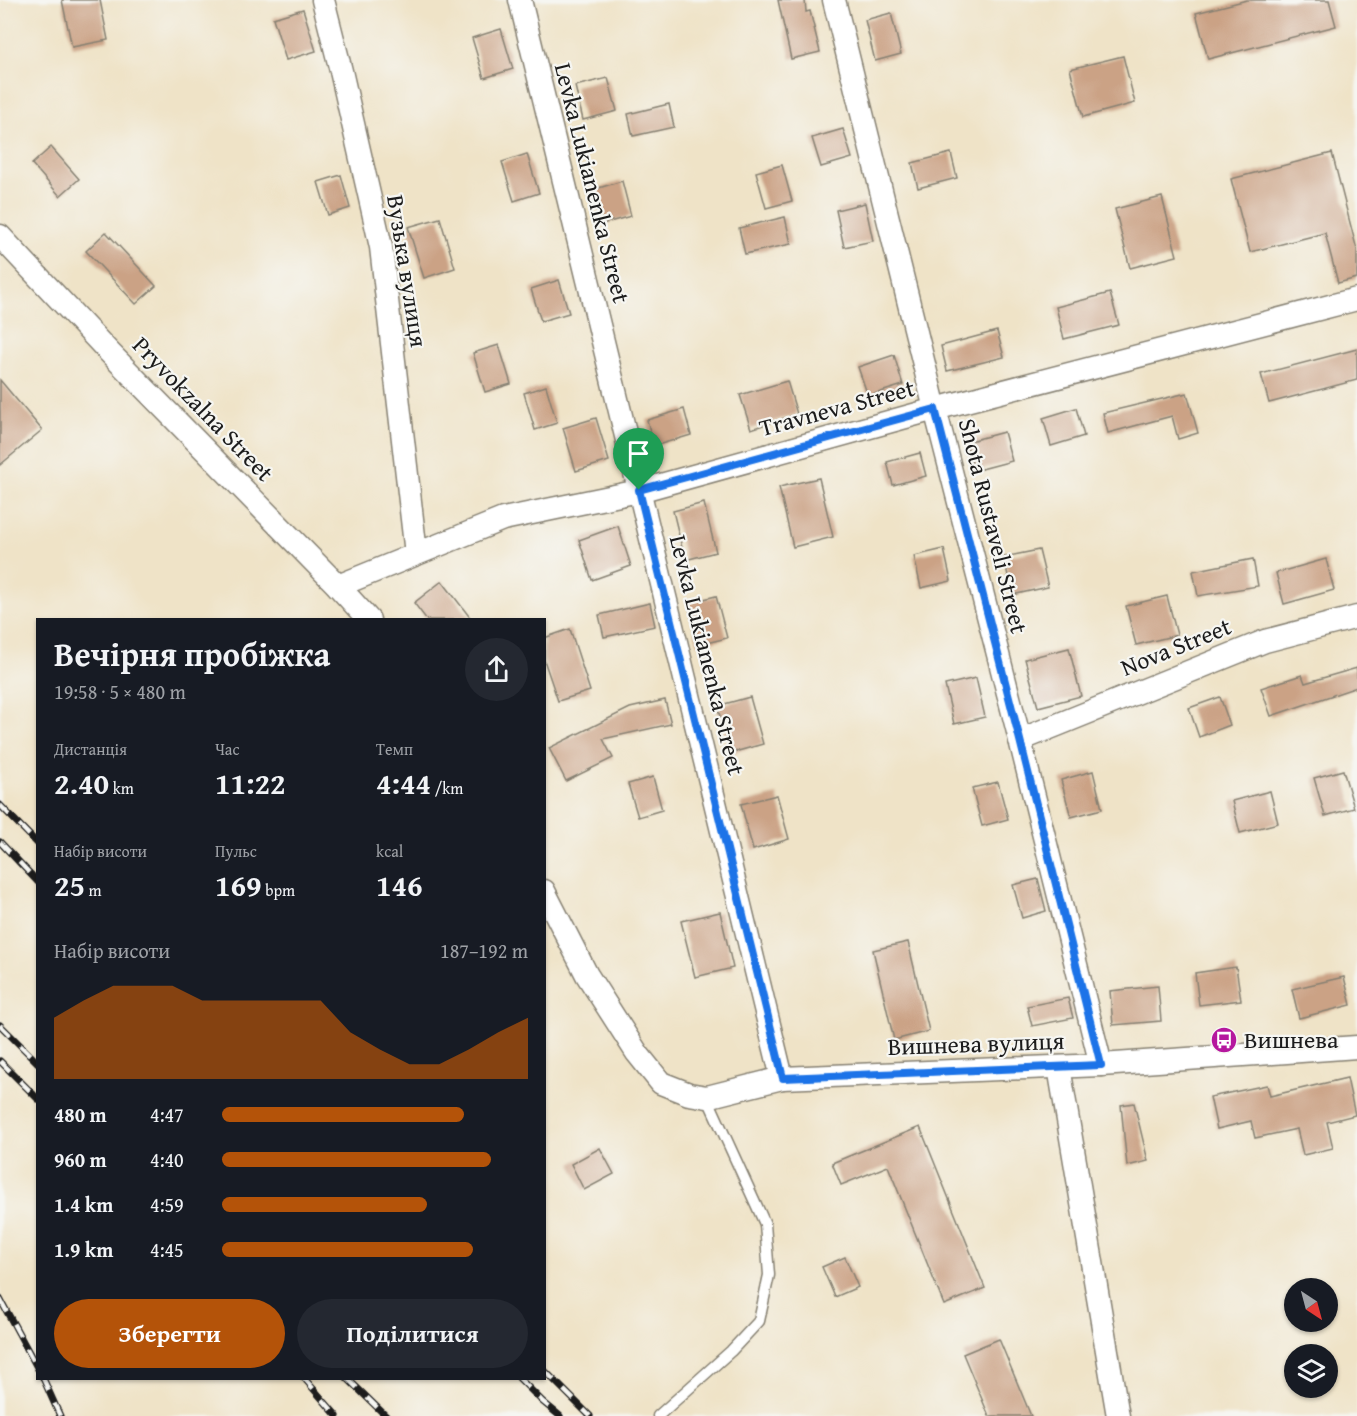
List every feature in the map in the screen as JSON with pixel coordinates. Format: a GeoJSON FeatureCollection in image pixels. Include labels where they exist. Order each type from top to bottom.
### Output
{"type":"FeatureCollection","features":[{"type":"Feature","properties":{"kind":"street","name":"Вузька вулиця"},"geometry":{"type":"LineString","coordinates":[[323,0],[381,247],[416,554]]}},
{"type":"Feature","properties":{"kind":"street","name":"Levka Lukianenka Street"},"geometry":{"type":"LineString","coordinates":[[520,0],[783,1078]]}},
{"type":"Feature","properties":{"kind":"street","name":"Shota Rustaveli Street"},"geometry":{"type":"LineString","coordinates":[[834,0],[1101,1065]]}},
{"type":"Feature","properties":{"kind":"street","name":"Pryvokzalna Street"},"geometry":{"type":"LineString","coordinates":[[0,236],[109,352],[367,618]]}},
{"type":"Feature","properties":{"kind":"street","name":"Travneva Street"},"geometry":{"type":"LineString","coordinates":[[338,586],[503,519],[639,490],[935,409],[1357,299]]}},
{"type":"Feature","properties":{"kind":"street","name":"Nova Street"},"geometry":{"type":"LineString","coordinates":[[1020,740],[1265,641],[1357,617]]}},
{"type":"Feature","properties":{"kind":"street"},"geometry":{"type":"LineString","coordinates":[[546,895],[587,975],[637,1053],[661,1083],[689,1094],[707,1097]]}},
{"type":"Feature","properties":{"kind":"street","name":"Вишнева вулиця"},"geometry":{"type":"LineString","coordinates":[[707,1097],[783,1078],[1101,1065],[1357,1047]]}},
{"type":"Feature","properties":{"kind":"street"},"geometry":{"type":"LineString","coordinates":[[1059,1067],[1118,1416]]}},
{"type":"Feature","properties":{"kind":"lane"},"geometry":{"type":"LineString","coordinates":[[658,1416],[731,1352],[759,1321],[769,1275],[765,1224],[707,1097]]}},
{"type":"Feature","properties":{"kind":"building"},"geometry":{"type":"Polygon","coordinates":[[[62,0],[100,0],[108,40],[72,47],[62,0]]]}},
{"type":"Feature","properties":{"kind":"building"},"geometry":{"type":"Polygon","coordinates":[[[778,0],[805,0],[806,12],[810,11],[820,52],[791,59],[778,0]]]}},
{"type":"Feature","properties":{"kind":"building"},"geometry":{"type":"Polygon","coordinates":[[[1247,0],[1329,0],[1336,26],[1208,59],[1196,13],[1247,0]]]}},
{"type":"Feature","properties":{"kind":"building"},"geometry":{"type":"Polygon","coordinates":[[[303,9],[316,51],[286,60],[273,18],[303,9]]]}},
{"type":"Feature","properties":{"kind":"building"},"geometry":{"type":"Polygon","coordinates":[[[891,13],[901,54],[875,61],[865,20],[891,13]]]}},
{"type":"Feature","properties":{"kind":"building"},"geometry":{"type":"Polygon","coordinates":[[[501,29],[513,69],[484,78],[472,38],[501,29]]]}},
{"type":"Feature","properties":{"kind":"building"},"geometry":{"type":"Polygon","coordinates":[[[1123,56],[1135,103],[1083,117],[1070,69],[1123,56]]]}},
{"type":"Feature","properties":{"kind":"building"},"geometry":{"type":"Polygon","coordinates":[[[608,78],[617,111],[583,120],[575,86],[608,78]]]}},
{"type":"Feature","properties":{"kind":"building"},"geometry":{"type":"Polygon","coordinates":[[[669,104],[674,127],[633,136],[628,114],[669,104]]]}},
{"type":"Feature","properties":{"kind":"building"},"geometry":{"type":"Polygon","coordinates":[[[843,129],[852,158],[821,167],[812,138],[843,129]]]}},
{"type":"Feature","properties":{"kind":"building"},"geometry":{"type":"Polygon","coordinates":[[[51,147],[79,179],[60,196],[32,164],[51,147]]]}},
{"type":"Feature","properties":{"kind":"building"},"geometry":{"type":"Polygon","coordinates":[[[951,153],[957,178],[918,188],[912,163],[951,153]]]}},
{"type":"Feature","properties":{"kind":"building"},"geometry":{"type":"Polygon","coordinates":[[[1332,153],[1357,250],[1357,278],[1338,283],[1325,233],[1250,252],[1231,179],[1332,153]]]}},
{"type":"Feature","properties":{"kind":"building"},"geometry":{"type":"Polygon","coordinates":[[[527,154],[539,193],[514,201],[502,162],[527,154]]]}},
{"type":"Feature","properties":{"kind":"building"},"geometry":{"type":"Polygon","coordinates":[[[782,165],[792,201],[766,208],[756,172],[782,165]]]}},
{"type":"Feature","properties":{"kind":"building"},"geometry":{"type":"Polygon","coordinates":[[[341,175],[350,208],[328,215],[318,182],[341,175]]]}},
{"type":"Feature","properties":{"kind":"building"},"geometry":{"type":"Polygon","coordinates":[[[622,181],[631,216],[602,224],[592,190],[622,181]]]}},
{"type":"Feature","properties":{"kind":"building"},"geometry":{"type":"Polygon","coordinates":[[[1162,197],[1177,256],[1130,268],[1115,209],[1162,197]]]}},
{"type":"Feature","properties":{"kind":"building"},"geometry":{"type":"Polygon","coordinates":[[[865,203],[873,241],[844,247],[836,210],[865,203]]]}},
{"type":"Feature","properties":{"kind":"building"},"geometry":{"type":"Polygon","coordinates":[[[785,217],[791,244],[745,254],[739,228],[785,217]]]}},
{"type":"Feature","properties":{"kind":"building"},"geometry":{"type":"Polygon","coordinates":[[[440,218],[455,268],[424,278],[408,227],[440,218]]]}},
{"type":"Feature","properties":{"kind":"building"},"geometry":{"type":"Polygon","coordinates":[[[106,232],[156,286],[136,304],[86,251],[106,232]]]}},
{"type":"Feature","properties":{"kind":"building"},"geometry":{"type":"Polygon","coordinates":[[[559,280],[569,313],[541,321],[531,289],[559,280]]]}},
{"type":"Feature","properties":{"kind":"building"},"geometry":{"type":"Polygon","coordinates":[[[1110,293],[1119,325],[1064,339],[1056,307],[1110,293]]]}},
{"type":"Feature","properties":{"kind":"building"},"geometry":{"type":"Polygon","coordinates":[[[997,331],[1004,357],[947,371],[941,346],[997,331]]]}},
{"type":"Feature","properties":{"kind":"building"},"geometry":{"type":"Polygon","coordinates":[[[499,345],[511,384],[485,392],[473,353],[499,345]]]}},
{"type":"Feature","properties":{"kind":"building"},"geometry":{"type":"Polygon","coordinates":[[[1357,349],[1357,380],[1269,403],[1261,374],[1357,349]]]}},
{"type":"Feature","properties":{"kind":"building"},"geometry":{"type":"Polygon","coordinates":[[[894,355],[903,385],[868,396],[858,367],[894,355]]]}},
{"type":"Feature","properties":{"kind":"building"},"geometry":{"type":"Polygon","coordinates":[[[0,380],[42,430],[0,465],[0,380]]]}},
{"type":"Feature","properties":{"kind":"building"},"geometry":{"type":"Polygon","coordinates":[[[787,381],[797,414],[751,429],[740,395],[787,381]]]}},
{"type":"Feature","properties":{"kind":"building"},"geometry":{"type":"Polygon","coordinates":[[[546,386],[557,423],[535,430],[524,393],[546,386]]]}},
{"type":"Feature","properties":{"kind":"building"},"geometry":{"type":"Polygon","coordinates":[[[1187,393],[1198,433],[1178,439],[1172,416],[1108,433],[1103,413],[1187,393]]]}},
{"type":"Feature","properties":{"kind":"building"},"geometry":{"type":"Polygon","coordinates":[[[1076,408],[1084,436],[1051,446],[1043,418],[1076,408]]]}},
{"type":"Feature","properties":{"kind":"building"},"geometry":{"type":"Polygon","coordinates":[[[684,409],[691,435],[654,446],[647,420],[684,409]]]}},
{"type":"Feature","properties":{"kind":"building"},"geometry":{"type":"Polygon","coordinates":[[[596,418],[609,461],[576,471],[563,428],[596,418]]]}},
{"type":"Feature","properties":{"kind":"building"},"geometry":{"type":"Polygon","coordinates":[[[1004,432],[1012,461],[974,471],[966,442],[1004,432]]]}},
{"type":"Feature","properties":{"kind":"building"},"geometry":{"type":"Polygon","coordinates":[[[920,453],[926,476],[893,485],[887,462],[920,453]]]}},
{"type":"Feature","properties":{"kind":"building"},"geometry":{"type":"Polygon","coordinates":[[[819,478],[833,537],[793,547],[779,487],[819,478]]]}},
{"type":"Feature","properties":{"kind":"building"},"geometry":{"type":"Polygon","coordinates":[[[704,503],[716,552],[685,560],[673,511],[704,503]]]}},
{"type":"Feature","properties":{"kind":"building"},"geometry":{"type":"Polygon","coordinates":[[[618,526],[631,566],[592,580],[579,540],[618,526]]]}},
{"type":"Feature","properties":{"kind":"building"},"geometry":{"type":"Polygon","coordinates":[[[944,549],[951,581],[921,588],[914,556],[944,549]]]}},
{"type":"Feature","properties":{"kind":"building"},"geometry":{"type":"Polygon","coordinates":[[[1039,550],[1048,587],[1012,595],[1004,557],[1039,550]]]}},
{"type":"Feature","properties":{"kind":"building"},"geometry":{"type":"Polygon","coordinates":[[[1253,559],[1258,586],[1198,596],[1193,571],[1253,559]]]}},
{"type":"Feature","properties":{"kind":"building"},"geometry":{"type":"Polygon","coordinates":[[[1326,559],[1334,590],[1284,604],[1276,573],[1326,559]]]}},
{"type":"Feature","properties":{"kind":"building"},"geometry":{"type":"Polygon","coordinates":[[[442,581],[470,618],[425,618],[414,603],[442,581]]]}},
{"type":"Feature","properties":{"kind":"building"},"geometry":{"type":"Polygon","coordinates":[[[716,596],[727,638],[698,645],[688,603],[716,596]]]}},
{"type":"Feature","properties":{"kind":"building"},"geometry":{"type":"Polygon","coordinates":[[[1167,596],[1177,635],[1136,645],[1126,606],[1167,596]]]}},
{"type":"Feature","properties":{"kind":"building"},"geometry":{"type":"Polygon","coordinates":[[[650,603],[655,626],[604,637],[599,615],[650,603]]]}},
{"type":"Feature","properties":{"kind":"building"},"geometry":{"type":"Polygon","coordinates":[[[570,629],[590,691],[558,701],[546,666],[546,637],[570,629]]]}},
{"type":"Feature","properties":{"kind":"building"},"geometry":{"type":"Polygon","coordinates":[[[1069,648],[1081,696],[1038,707],[1025,659],[1069,648]]]}},
{"type":"Feature","properties":{"kind":"building"},"geometry":{"type":"Polygon","coordinates":[[[1357,668],[1357,687],[1271,716],[1261,688],[1302,675],[1305,683],[1357,668]]]}},
{"type":"Feature","properties":{"kind":"building"},"geometry":{"type":"Polygon","coordinates":[[[976,678],[985,717],[954,724],[945,685],[976,678]]]}},
{"type":"Feature","properties":{"kind":"building"},"geometry":{"type":"Polygon","coordinates":[[[750,697],[763,744],[731,753],[717,706],[750,697]]]}},
{"type":"Feature","properties":{"kind":"building"},"geometry":{"type":"Polygon","coordinates":[[[1220,697],[1230,725],[1199,737],[1189,708],[1220,697]]]}},
{"type":"Feature","properties":{"kind":"building"},"geometry":{"type":"Polygon","coordinates":[[[665,700],[671,724],[603,739],[613,758],[566,781],[549,748],[630,708],[665,700]]]}},
{"type":"Feature","properties":{"kind":"building"},"geometry":{"type":"Polygon","coordinates":[[[1343,770],[1354,808],[1325,816],[1314,778],[1343,770]]]}},
{"type":"Feature","properties":{"kind":"building"},"geometry":{"type":"Polygon","coordinates":[[[1093,771],[1102,809],[1071,817],[1061,780],[1093,771]]]}},
{"type":"Feature","properties":{"kind":"building"},"geometry":{"type":"Polygon","coordinates":[[[653,777],[662,810],[638,817],[628,784],[653,777]]]}},
{"type":"Feature","properties":{"kind":"building"},"geometry":{"type":"Polygon","coordinates":[[[998,782],[1008,819],[982,826],[972,788],[998,782]]]}},
{"type":"Feature","properties":{"kind":"building"},"geometry":{"type":"Polygon","coordinates":[[[1270,791],[1278,823],[1240,833],[1232,801],[1270,791]]]}},
{"type":"Feature","properties":{"kind":"building"},"geometry":{"type":"Polygon","coordinates":[[[777,795],[789,839],[753,850],[741,804],[777,795]]]}},
{"type":"Feature","properties":{"kind":"building"},"geometry":{"type":"Polygon","coordinates":[[[1038,879],[1046,911],[1022,918],[1013,885],[1038,879]]]}},
{"type":"Feature","properties":{"kind":"building"},"geometry":{"type":"Polygon","coordinates":[[[720,912],[733,968],[695,977],[681,921],[720,912]]]}},
{"type":"Feature","properties":{"kind":"building"},"geometry":{"type":"Polygon","coordinates":[[[908,942],[929,1031],[894,1040],[873,950],[908,942]]]}},
{"type":"Feature","properties":{"kind":"building"},"geometry":{"type":"Polygon","coordinates":[[[1236,967],[1241,1000],[1199,1005],[1195,973],[1236,967]]]}},
{"type":"Feature","properties":{"kind":"building"},"geometry":{"type":"Polygon","coordinates":[[[1344,977],[1351,1005],[1299,1018],[1292,989],[1344,977]]]}},
{"type":"Feature","properties":{"kind":"building"},"geometry":{"type":"Polygon","coordinates":[[[1158,986],[1161,1021],[1113,1025],[1110,991],[1158,986]]]}},
{"type":"Feature","properties":{"kind":"building"},"geometry":{"type":"Polygon","coordinates":[[[1068,998],[1073,1018],[1032,1026],[1027,1006],[1068,998]]]}},
{"type":"Feature","properties":{"kind":"building"},"geometry":{"type":"Polygon","coordinates":[[[1347,1078],[1355,1115],[1327,1122],[1333,1148],[1303,1155],[1297,1129],[1255,1138],[1251,1121],[1217,1129],[1210,1097],[1267,1085],[1270,1096],[1347,1078]]]}},
{"type":"Feature","properties":{"kind":"building"},"geometry":{"type":"Polygon","coordinates":[[[1134,1103],[1148,1161],[1127,1166],[1121,1105],[1134,1103]]]}},
{"type":"Feature","properties":{"kind":"building"},"geometry":{"type":"Polygon","coordinates":[[[920,1127],[985,1288],[944,1305],[888,1166],[841,1185],[832,1163],[920,1127]]]}},
{"type":"Feature","properties":{"kind":"building"},"geometry":{"type":"Polygon","coordinates":[[[600,1148],[614,1174],[584,1190],[571,1164],[600,1148]]]}},
{"type":"Feature","properties":{"kind":"building"},"geometry":{"type":"Polygon","coordinates":[[[845,1257],[858,1287],[835,1297],[822,1267],[845,1257]]]}},
{"type":"Feature","properties":{"kind":"building"},"geometry":{"type":"Polygon","coordinates":[[[999,1339],[1031,1416],[989,1416],[963,1354],[999,1339]]]}},
{"type":"Feature","properties":{"kind":"railway"},"geometry":{"type":"LineString","coordinates":[[0,805],[36,842]]}},
{"type":"Feature","properties":{"kind":"railway"},"geometry":{"type":"LineString","coordinates":[[0,842],[36,880]]}},
{"type":"Feature","properties":{"kind":"railway"},"geometry":{"type":"LineString","coordinates":[[0,1025],[36,1061]]}},
{"type":"Feature","properties":{"kind":"railway"},"geometry":{"type":"LineString","coordinates":[[0,1061],[36,1097]]}},
{"type":"Feature","properties":{"kind":"railway"},"geometry":{"type":"LineString","coordinates":[[0,1299],[36,1365]]}},
{"type":"Feature","properties":{"kind":"railway"},"geometry":{"type":"LineString","coordinates":[[546,1372],[590,1416]]}},
{"type":"Feature","properties":{"kind":"railway"},"geometry":{"type":"LineString","coordinates":[[44,1380],[60,1416]]}},
{"type":"Feature","properties":{"kind":"railway"},"geometry":{"type":"LineString","coordinates":[[306,1380],[337,1416]]}},
{"type":"Feature","properties":{"kind":"railway"},"geometry":{"type":"LineString","coordinates":[[349,1380],[386,1416]]}},
{"type":"Feature","properties":{"kind":"railway"},"geometry":{"type":"LineString","coordinates":[[521,1380],[560,1416]]}},
{"type":"Feature","properties":{"kind":"place","name":"Вишнева"},"geometry":{"type":"Point","coordinates":[1224,1040]}},
{"type":"Feature","properties":{"kind":"route"},"geometry":{"type":"LineString","coordinates":[[935,409],[1101,1065],[783,1078],[639,490],[935,409]]}}]}
